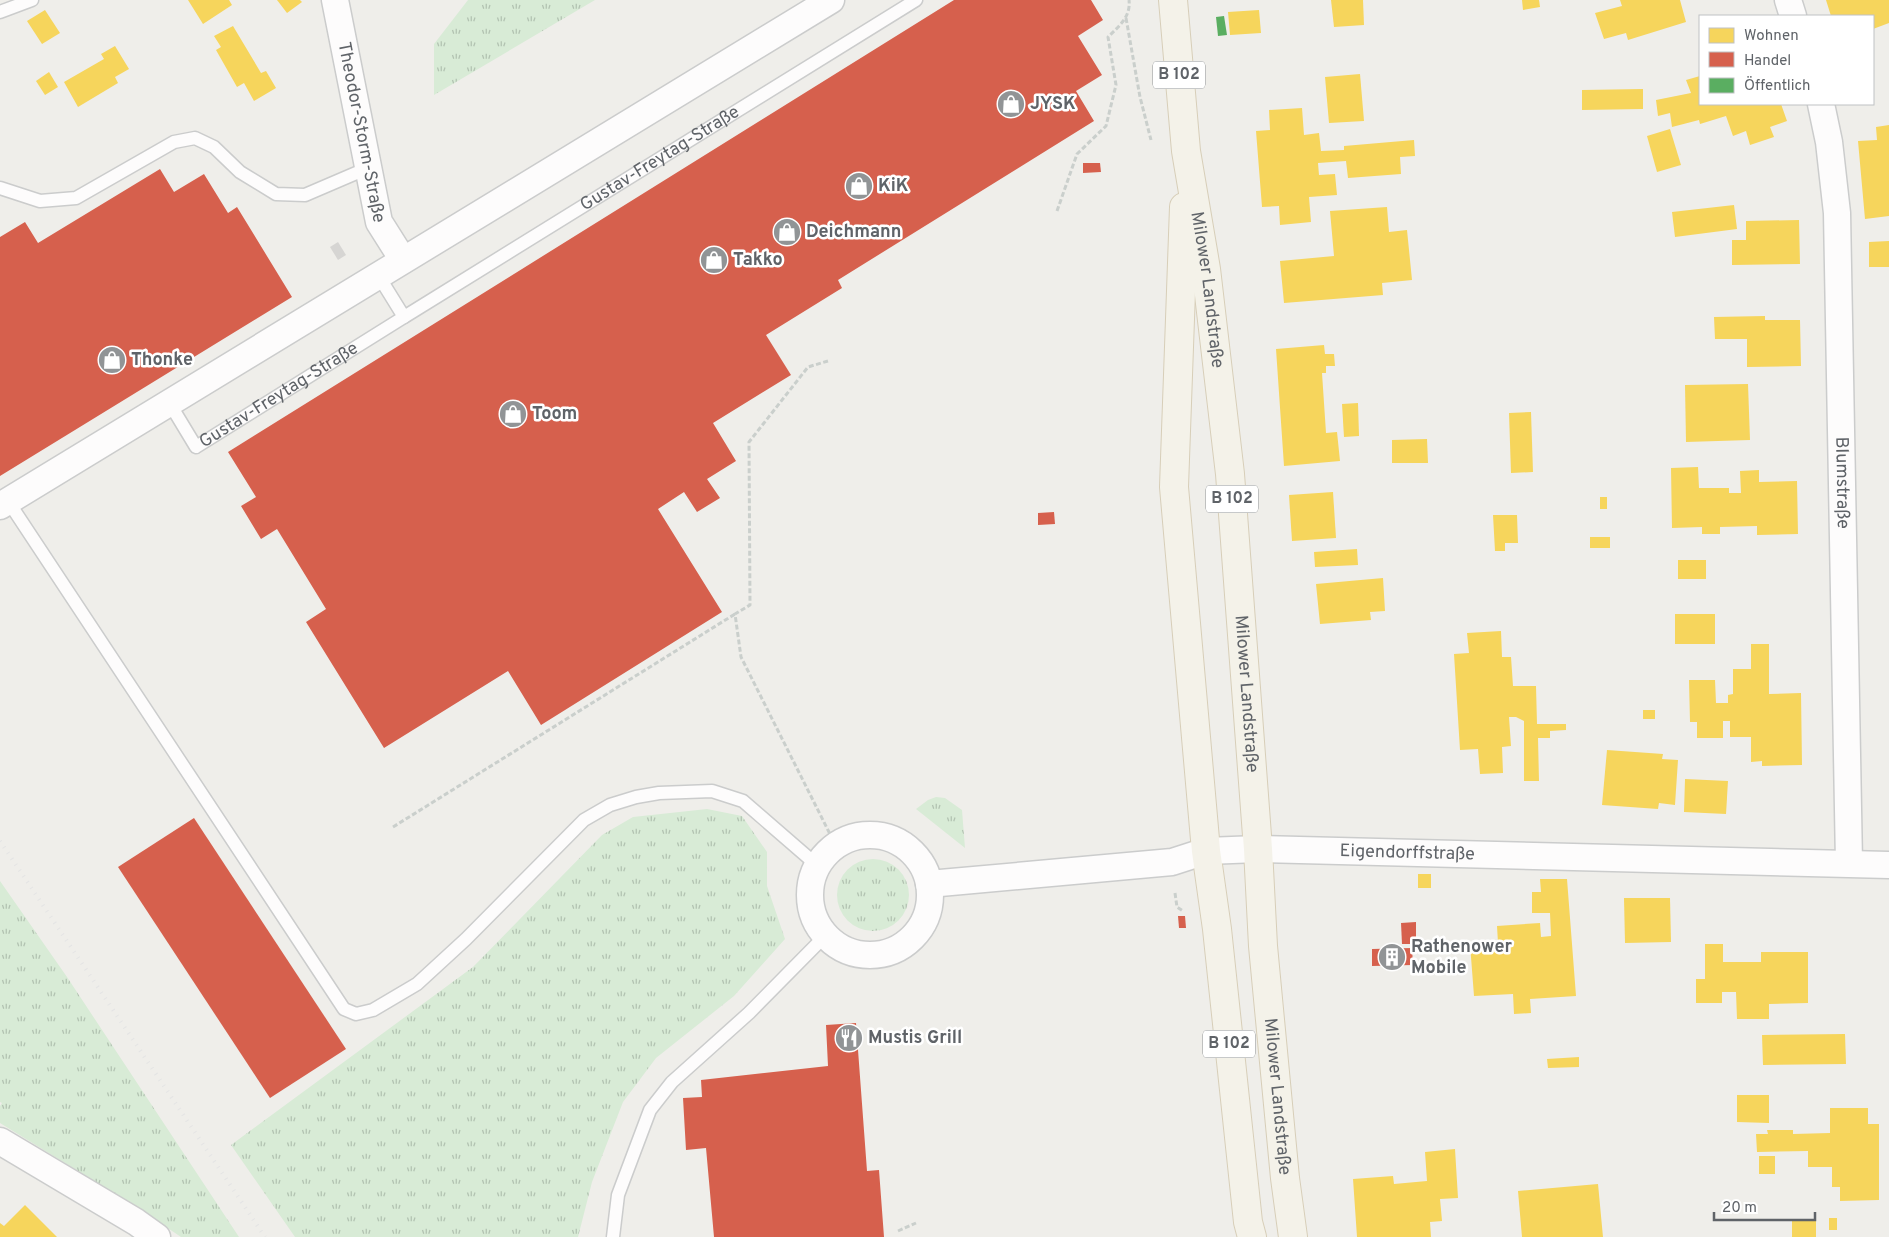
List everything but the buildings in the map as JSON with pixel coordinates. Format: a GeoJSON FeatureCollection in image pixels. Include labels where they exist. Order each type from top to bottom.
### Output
{"type":"FeatureCollection","features":[{"type":"Feature","properties":{"kind":"main road","name":"Milower Landstraße"},"geometry":{"type":"LineString","coordinates":[[1173,0],[1186,151],[1206,269],[1230,474],[1268,1013],[1293,1237]]}},
{"type":"Feature","properties":{"kind":"main road","name":"Milower Landstraße"},"geometry":{"type":"LineString","coordinates":[[1186,151],[1174,487],[1206,851],[1217,929],[1248,1222],[1252,1237]]}},
{"type":"Feature","properties":{"kind":"street","name":"Theodor-Storm-Straße"},"geometry":{"type":"LineString","coordinates":[[335,0],[379,222],[402,260]]}},
{"type":"Feature","properties":{"kind":"street"},"geometry":{"type":"LineString","coordinates":[[4,503],[170,404],[402,260],[831,0]]}},
{"type":"Feature","properties":{"kind":"street"},"geometry":{"type":"LineString","coordinates":[[1788,0],[1793,15]]}},
{"type":"Feature","properties":{"kind":"street","name":"Blumstraße"},"geometry":{"type":"LineString","coordinates":[[1821,105],[1829,142],[1837,213],[1849,864]]}},
{"type":"Feature","properties":{"kind":"street"},"geometry":{"type":"LineString","coordinates":[[859,836],[885,837],[909,849],[918,859],[925,871],[929,884],[928,912],[922,925],[902,945],[890,951],[866,954],[844,948],[826,935],[819,925],[811,902],[812,883],[818,866],[836,846],[859,836]]}},
{"type":"Feature","properties":{"kind":"street","name":"Eigendorffstraße"},"geometry":{"type":"LineString","coordinates":[[929,884],[1172,862],[1206,851],[1258,850],[1779,864],[1889,865]]}},
{"type":"Feature","properties":{"kind":"street"},"geometry":{"type":"LineString","coordinates":[[0,1141],[136,1222],[157,1237]]}},
{"type":"Feature","properties":{"kind":"lane"},"geometry":{"type":"LineString","coordinates":[[0,12],[32,0]]}},
{"type":"Feature","properties":{"kind":"lane","name":"Gustav-Freytag-Straße"},"geometry":{"type":"LineString","coordinates":[[170,404],[196,447],[916,0]]}},
{"type":"Feature","properties":{"kind":"lane"},"geometry":{"type":"LineString","coordinates":[[0,188],[40,201],[76,198],[174,142],[195,138],[214,148],[240,172],[276,194],[305,195],[368,168]]}},
{"type":"Feature","properties":{"kind":"lane"},"geometry":{"type":"LineString","coordinates":[[378,275],[404,317]]}},
{"type":"Feature","properties":{"kind":"lane"},"geometry":{"type":"LineString","coordinates":[[4,503],[344,1009],[356,1014],[373,1010],[416,984],[466,939],[584,820],[610,805],[636,797],[659,793],[712,791],[743,801],[818,866]]}},
{"type":"Feature","properties":{"kind":"lane"},"geometry":{"type":"LineString","coordinates":[[613,1237],[618,1195],[650,1110],[672,1082],[749,1013],[826,935]]}},
{"type":"Feature","properties":{"kind":"path"},"geometry":{"type":"LineString","coordinates":[[1058,211],[1077,154],[1106,126],[1116,85],[1108,37],[1126,18],[1130,7],[1129,0]]}},
{"type":"Feature","properties":{"kind":"path"},"geometry":{"type":"LineString","coordinates":[[393,827],[750,605],[749,442],[808,367],[828,361]]}},
{"type":"Feature","properties":{"kind":"path"},"geometry":{"type":"LineString","coordinates":[[735,614],[741,657],[836,846]]}},
{"type":"Feature","properties":{"kind":"path"},"geometry":{"type":"LineString","coordinates":[[898,1231],[916,1224]]}},
{"type":"Feature","properties":{"kind":"green space"},"geometry":{"type":"Polygon","coordinates":[[[468,0],[595,0],[434,95],[434,44],[468,0]]]}},
{"type":"Feature","properties":{"kind":"green space"},"geometry":{"type":"Polygon","coordinates":[[[936,797],[945,798],[962,810],[965,848],[916,809],[928,800],[936,797]]]}},
{"type":"Feature","properties":{"kind":"green space"},"geometry":{"type":"Polygon","coordinates":[[[707,809],[742,816],[767,852],[767,886],[785,939],[734,996],[656,1058],[623,1102],[592,1182],[578,1237],[295,1237],[231,1145],[473,967],[602,835],[633,817],[707,809]]]}},
{"type":"Feature","properties":{"kind":"green space"},"geometry":{"type":"Polygon","coordinates":[[[873,859],[893,865],[903,875],[909,895],[903,915],[893,925],[873,931],[853,925],[843,915],[837,895],[843,875],[853,865],[873,859]]]}},
{"type":"Feature","properties":{"kind":"green space"},"geometry":{"type":"Polygon","coordinates":[[[0,881],[67,977],[239,1237],[181,1237],[141,1210],[0,1123],[0,1106],[2,1103],[0,1102],[0,881]]]}},
{"type":"Feature","properties":{"kind":"railway"},"geometry":{"type":"LineString","coordinates":[[0,841],[265,1237]]}},
{"type":"Feature","properties":{"kind":"place","name":"JYSK"},"geometry":{"type":"Point","coordinates":[1011,104]}},
{"type":"Feature","properties":{"kind":"place","name":"KiK"},"geometry":{"type":"Point","coordinates":[859,186]}},
{"type":"Feature","properties":{"kind":"place","name":"Deichmann"},"geometry":{"type":"Point","coordinates":[787,232]}},
{"type":"Feature","properties":{"kind":"place","name":"Takko"},"geometry":{"type":"Point","coordinates":[714,260]}},
{"type":"Feature","properties":{"kind":"place","name":"Thonke"},"geometry":{"type":"Point","coordinates":[112,360]}},
{"type":"Feature","properties":{"kind":"place","name":"Toom"},"geometry":{"type":"Point","coordinates":[513,414]}},
{"type":"Feature","properties":{"kind":"place","name":"Rathenower Mobile"},"geometry":{"type":"Point","coordinates":[1392,957]}},
{"type":"Feature","properties":{"kind":"place","name":"Mustis Grill"},"geometry":{"type":"Point","coordinates":[849,1038]}}]}
